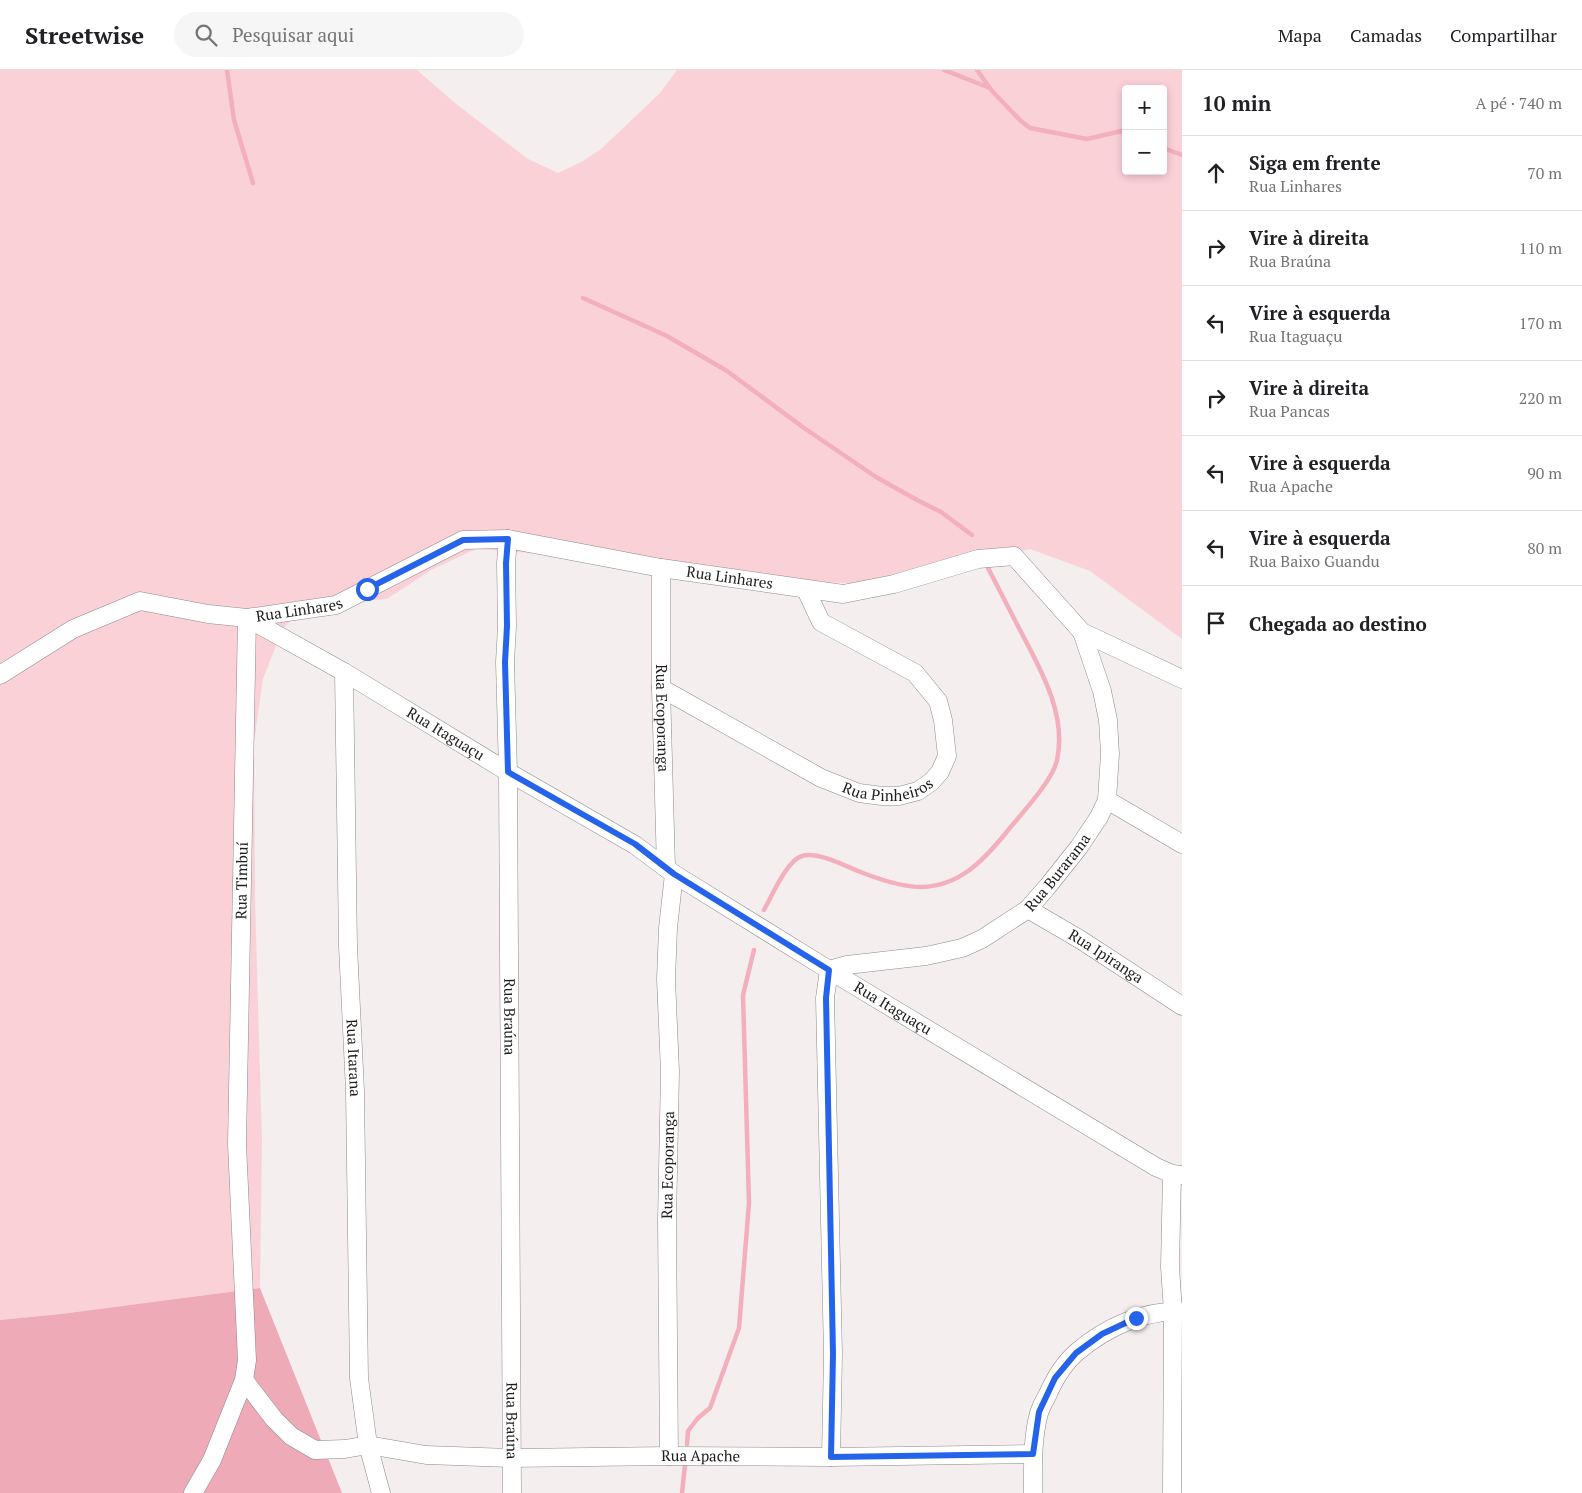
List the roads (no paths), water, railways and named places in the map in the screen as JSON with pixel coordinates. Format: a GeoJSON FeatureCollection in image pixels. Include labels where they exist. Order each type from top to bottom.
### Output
{"type":"FeatureCollection","features":[{"type":"Feature","properties":{"kind":"street","name":"Rua Linhares"},"geometry":{"type":"LineString","coordinates":[[247,618],[336,605],[463,540],[508,539],[661,568],[843,594],[894,584],[978,559],[1014,556],[1082,632],[1182,679]]}},
{"type":"Feature","properties":{"kind":"street","name":"Rua Braúna"},"geometry":{"type":"LineString","coordinates":[[508,539],[505,662],[508,772],[512,1493]]}},
{"type":"Feature","properties":{"kind":"street","name":"Rua Ecoporanga"},"geometry":{"type":"LineString","coordinates":[[661,568],[661,688],[670,871],[666,979],[670,1072],[667,1220],[669,1456]]}},
{"type":"Feature","properties":{"kind":"street","name":"Rua Pinheiros"},"geometry":{"type":"LineString","coordinates":[[661,688],[821,778],[859,793],[899,796],[918,791],[931,782],[940,772],[947,756],[943,720],[938,701],[915,673],[821,622],[806,590]]}},
{"type":"Feature","properties":{"kind":"street"},"geometry":{"type":"LineString","coordinates":[[0,675],[73,629],[140,601],[208,614],[247,618]]}},
{"type":"Feature","properties":{"kind":"street","name":"Rua Itaguaçu"},"geometry":{"type":"LineString","coordinates":[[247,618],[344,672],[508,772],[635,844],[670,871],[829,970],[1156,1167],[1177,1175]]}},
{"type":"Feature","properties":{"kind":"street","name":"Rua Timbuí"},"geometry":{"type":"LineString","coordinates":[[193,1493],[212,1460],[244,1380],[247,1360],[237,1144],[247,618]]}},
{"type":"Feature","properties":{"kind":"street","name":"Rua Burarama"},"geometry":{"type":"LineString","coordinates":[[829,970],[847,965],[926,956],[962,948],[982,939],[1028,909],[1080,847],[1107,800],[1110,754],[1108,720],[1102,691],[1082,632]]}},
{"type":"Feature","properties":{"kind":"street","name":"Rua Itarana"},"geometry":{"type":"LineString","coordinates":[[344,672],[348,946],[355,1091],[359,1378],[368,1444],[381,1493]]}},
{"type":"Feature","properties":{"kind":"street"},"geometry":{"type":"LineString","coordinates":[[1107,800],[1182,844]]}},
{"type":"Feature","properties":{"kind":"street","name":"Rua Ipiranga"},"geometry":{"type":"LineString","coordinates":[[1028,909],[1182,1006]]}},
{"type":"Feature","properties":{"kind":"street"},"geometry":{"type":"LineString","coordinates":[[829,970],[826,998],[833,1354],[831,1457]]}},
{"type":"Feature","properties":{"kind":"street"},"geometry":{"type":"LineString","coordinates":[[1172,1493],[1177,1312],[1170,1267],[1177,1175]]}},
{"type":"Feature","properties":{"kind":"street"},"geometry":{"type":"LineString","coordinates":[[1033,1493],[1033,1454],[1039,1412],[1055,1378],[1076,1353],[1102,1334],[1136,1318],[1177,1312]]}},
{"type":"Feature","properties":{"kind":"street"},"geometry":{"type":"LineString","coordinates":[[244,1380],[274,1419],[291,1436],[315,1450],[345,1449],[368,1444]]}},
{"type":"Feature","properties":{"kind":"street","name":"Rua Apache"},"geometry":{"type":"LineString","coordinates":[[368,1444],[426,1455],[512,1458],[1033,1454]]}},
{"type":"Feature","properties":{"kind":"waterway"},"geometry":{"type":"LineString","coordinates":[[227,70],[234,120],[253,183]]}},
{"type":"Feature","properties":{"kind":"waterway"},"geometry":{"type":"LineString","coordinates":[[944,70],[990,88]]}},
{"type":"Feature","properties":{"kind":"waterway"},"geometry":{"type":"LineString","coordinates":[[977,70],[992,91],[1030,128],[1087,139],[1122,131]]}},
{"type":"Feature","properties":{"kind":"waterway"},"geometry":{"type":"LineString","coordinates":[[1167,149],[1182,155]]}},
{"type":"Feature","properties":{"kind":"waterway"},"geometry":{"type":"LineString","coordinates":[[583,298],[667,336],[727,371],[804,428],[876,477],[941,512],[972,535]]}},
{"type":"Feature","properties":{"kind":"waterway"},"geometry":{"type":"LineString","coordinates":[[764,910],[785,871],[796,859],[802,856],[809,855],[832,860],[877,878],[907,886],[935,886],[959,877],[988,854],[1035,798],[1049,778],[1057,760],[1059,743],[1055,710],[1044,677],[988,568]]}},
{"type":"Feature","properties":{"kind":"waterway"},"geometry":{"type":"LineString","coordinates":[[687,1444],[688,1431],[698,1418],[710,1408],[739,1328],[749,1203],[743,995],[754,950]]}},
{"type":"Feature","properties":{"kind":"waterway"},"geometry":{"type":"LineString","coordinates":[[682,1493],[685,1465]]}}]}
